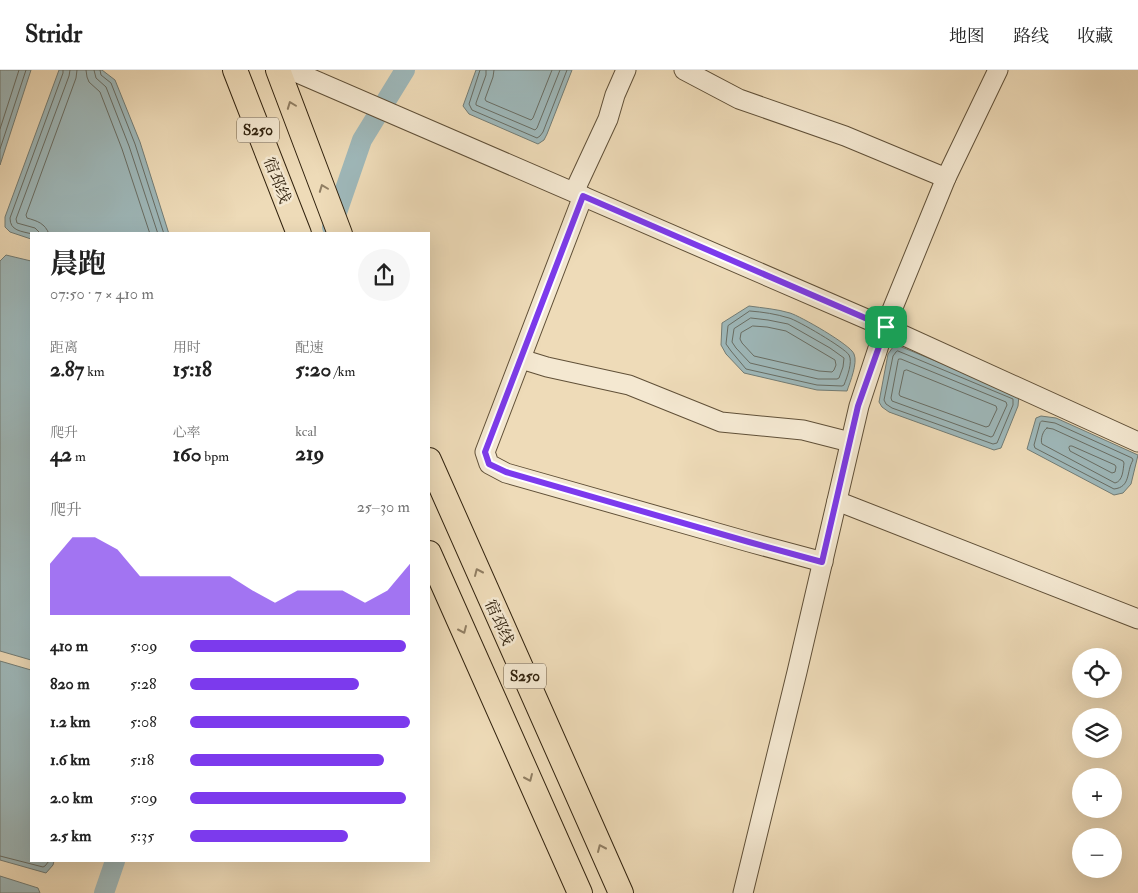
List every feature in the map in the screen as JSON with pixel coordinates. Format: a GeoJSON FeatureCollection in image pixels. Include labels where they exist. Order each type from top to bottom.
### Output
{"type":"FeatureCollection","features":[{"type":"Feature","properties":{"kind":"main road","name":"宿邳线"},"geometry":{"type":"LineString","coordinates":[[235,70],[298,232]]}},
{"type":"Feature","properties":{"kind":"main road","name":"S250"},"geometry":{"type":"LineString","coordinates":[[278,70],[339,232]]}},
{"type":"Feature","properties":{"kind":"main road","name":"宿邳线"},"geometry":{"type":"LineString","coordinates":[[430,462],[621,893]]}},
{"type":"Feature","properties":{"kind":"main road","name":"S250"},"geometry":{"type":"LineString","coordinates":[[430,555],[580,893]]}},
{"type":"Feature","properties":{"kind":"lane"},"geometry":{"type":"LineString","coordinates":[[291,70],[886,327],[1138,442]]}},
{"type":"Feature","properties":{"kind":"lane"},"geometry":{"type":"LineString","coordinates":[[626,70],[578,194],[485,452],[489,464],[516,475],[822,562]]}},
{"type":"Feature","properties":{"kind":"lane"},"geometry":{"type":"LineString","coordinates":[[684,70],[739,99],[844,136],[946,178]]}},
{"type":"Feature","properties":{"kind":"lane"},"geometry":{"type":"LineString","coordinates":[[743,893],[797,672],[858,406],[886,327],[946,178],[998,70]]}},
{"type":"Feature","properties":{"kind":"lane"},"geometry":{"type":"LineString","coordinates":[[520,359],[547,367],[628,384],[721,422],[802,430],[850,442]]}},
{"type":"Feature","properties":{"kind":"lane"},"geometry":{"type":"LineString","coordinates":[[836,501],[1138,619]]}},
{"type":"Feature","properties":{"kind":"water"},"geometry":{"type":"Polygon","coordinates":[[[0,70],[31,70],[0,165],[0,70]]]}},
{"type":"Feature","properties":{"kind":"water"},"geometry":{"type":"Polygon","coordinates":[[[59,70],[102,70],[115,80],[140,142],[168,232],[30,232],[30,239],[10,232],[5,227],[5,217],[59,70]]]}},
{"type":"Feature","properties":{"kind":"water"},"geometry":{"type":"Polygon","coordinates":[[[476,70],[572,70],[544,140],[538,144],[469,114],[463,106],[476,70]]]}},
{"type":"Feature","properties":{"kind":"water"},"geometry":{"type":"Polygon","coordinates":[[[6,255],[30,261],[30,660],[0,651],[0,261],[6,255]]]}},
{"type":"Feature","properties":{"kind":"water"},"geometry":{"type":"Polygon","coordinates":[[[749,306],[780,310],[795,315],[825,331],[851,350],[854,354],[855,362],[847,391],[817,390],[744,373],[726,354],[721,345],[722,323],[749,306]]]}},
{"type":"Feature","properties":{"kind":"water"},"geometry":{"type":"Polygon","coordinates":[[[899,346],[1019,395],[1018,406],[1001,448],[994,450],[889,412],[882,407],[879,402],[888,354],[893,347],[899,346]]]}},
{"type":"Feature","properties":{"kind":"water"},"geometry":{"type":"Polygon","coordinates":[[[1041,416],[1056,418],[1138,455],[1131,484],[1123,493],[1114,495],[1027,449],[1036,418],[1041,416]]]}},
{"type":"Feature","properties":{"kind":"water"},"geometry":{"type":"Polygon","coordinates":[[[0,661],[30,670],[30,862],[54,862],[46,873],[0,860],[0,661]]]}},
{"type":"Feature","properties":{"kind":"water"},"geometry":{"type":"Polygon","coordinates":[[[0,876],[38,888],[40,893],[0,893],[0,876]]]}},
{"type":"Feature","properties":{"kind":"waterway"},"geometry":{"type":"LineString","coordinates":[[332,227],[362,140],[405,70]]}},
{"type":"Feature","properties":{"kind":"waterway"},"geometry":{"type":"LineString","coordinates":[[104,893],[115,862]]}},
{"type":"Feature","properties":{"kind":"route"},"geometry":{"type":"LineString","coordinates":[[583,196],[886,327],[858,406],[822,562],[506,472],[489,464],[485,452],[583,196]]}}]}
